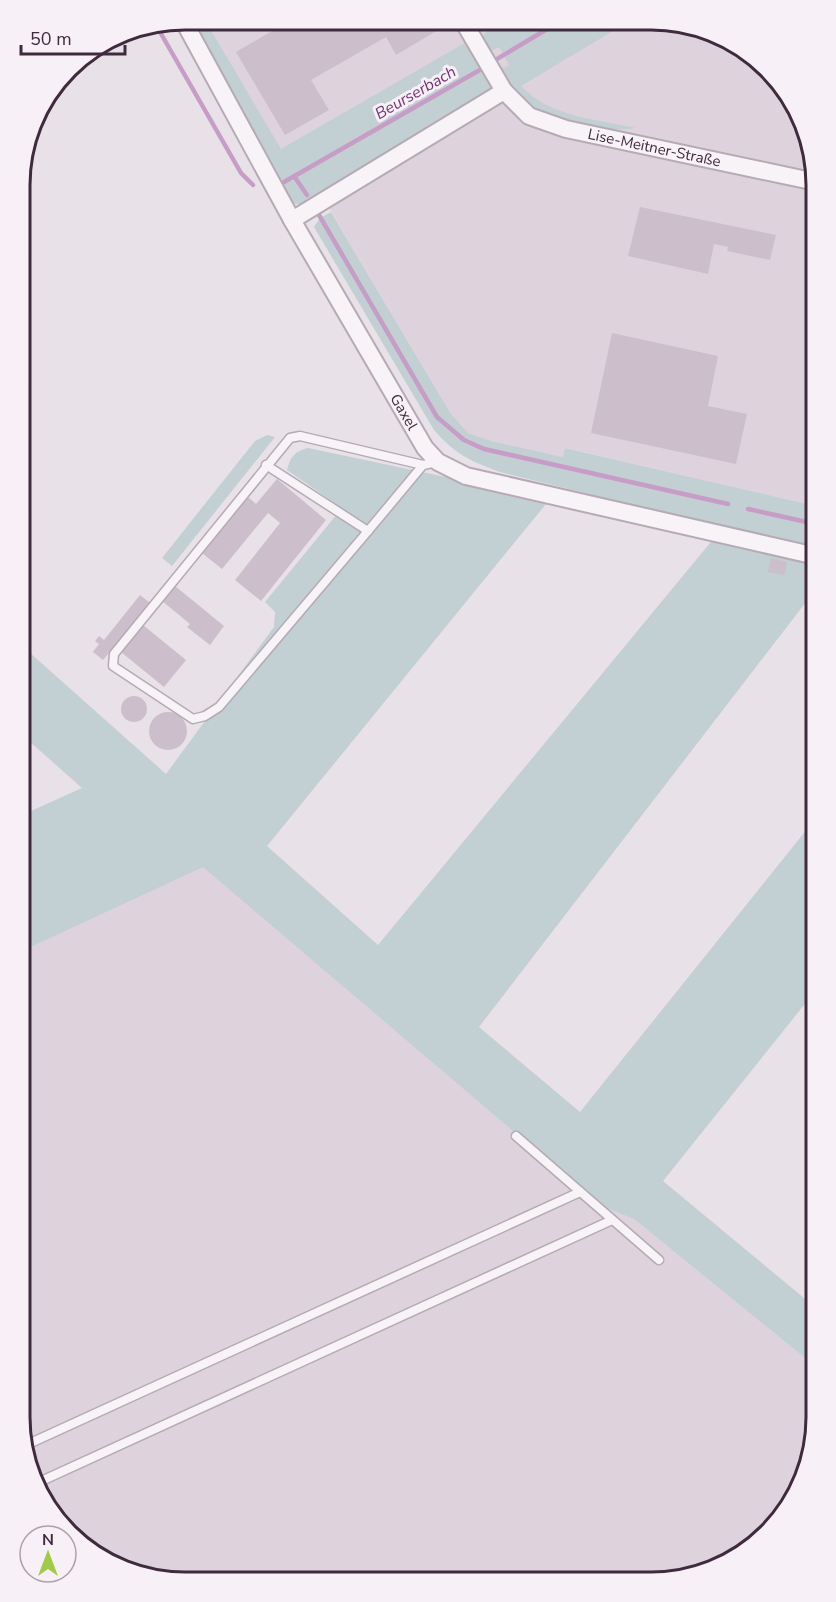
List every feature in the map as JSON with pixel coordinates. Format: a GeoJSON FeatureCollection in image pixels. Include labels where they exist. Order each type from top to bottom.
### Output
{"type":"FeatureCollection","features":[{"type":"Feature","properties":{"kind":"street","name":"Gaxel"},"geometry":{"type":"LineString","coordinates":[[188,30],[292,220],[425,448],[430,464],[466,476],[806,554]]}},
{"type":"Feature","properties":{"kind":"street","name":"Lise-Meitner-Straße"},"geometry":{"type":"LineString","coordinates":[[468,30],[504,91],[529,116],[548,124],[806,180]]}},
{"type":"Feature","properties":{"kind":"street"},"geometry":{"type":"LineString","coordinates":[[292,220],[504,91]]}},
{"type":"Feature","properties":{"kind":"lane"},"geometry":{"type":"LineString","coordinates":[[300,436],[430,464],[368,531],[219,707],[205,716],[193,719],[113,666],[112,660],[284,443],[300,436]]}},
{"type":"Feature","properties":{"kind":"lane"},"geometry":{"type":"LineString","coordinates":[[266,465],[368,531]]}},
{"type":"Feature","properties":{"kind":"lane"},"geometry":{"type":"LineString","coordinates":[[516,1136],[658,1260]]}},
{"type":"Feature","properties":{"kind":"lane"},"geometry":{"type":"LineString","coordinates":[[32,1442],[580,1192]]}},
{"type":"Feature","properties":{"kind":"lane"},"geometry":{"type":"LineString","coordinates":[[44,1480],[612,1220]]}},
{"type":"Feature","properties":{"kind":"shaded area"},"geometry":{"type":"Polygon","coordinates":[[[193,30],[211,30],[281,149],[468,41],[493,87],[310,203],[296,204],[287,201],[193,30]]]}},
{"type":"Feature","properties":{"kind":"shaded area"},"geometry":{"type":"Polygon","coordinates":[[[211,30],[661,30],[701,38],[737,56],[767,83],[780,99],[798,135],[803,155],[806,175],[806,504],[566,448],[563,457],[491,441],[468,433],[451,414],[328,206],[281,150],[211,30]]]}},
{"type":"Feature","properties":{"kind":"shaded area"},"geometry":{"type":"Polygon","coordinates":[[[490,30],[615,30],[521,86],[533,96],[560,111],[636,128],[596,129],[569,125],[544,116],[523,101],[515,91],[501,69],[509,65],[499,47],[491,51],[482,36],[490,30]]]}},
{"type":"Feature","properties":{"kind":"shaded area"},"geometry":{"type":"Polygon","coordinates":[[[331,212],[451,414],[468,433],[491,441],[563,457],[565,448],[806,504],[806,548],[500,472],[456,451],[434,430],[314,227],[320,218],[331,212]]]}},
{"type":"Feature","properties":{"kind":"shaded area"},"geometry":{"type":"Polygon","coordinates":[[[267,435],[275,437],[172,566],[162,558],[255,441],[267,435]]]}},
{"type":"Feature","properties":{"kind":"shaded area"},"geometry":{"type":"Polygon","coordinates":[[[308,448],[550,499],[267,846],[378,945],[715,537],[806,559],[806,602],[479,1027],[580,1112],[806,830],[806,1002],[663,1181],[806,1300],[806,1359],[634,1219],[601,1206],[203,867],[30,947],[30,811],[82,788],[30,742],[30,653],[166,774],[274,627],[275,612],[265,602],[342,508],[287,470],[294,455],[308,448]]]}},
{"type":"Feature","properties":{"kind":"shaded area"},"geometry":{"type":"Polygon","coordinates":[[[203,866],[601,1206],[634,1219],[806,1359],[806,1427],[803,1447],[798,1467],[785,1494],[761,1527],[737,1546],[701,1564],[671,1571],[185,1572],[145,1567],[108,1551],[91,1540],[78,1529],[78,1524],[73,1524],[62,1511],[38,1467],[30,1417],[30,947],[203,866]]]}},
{"type":"Feature","properties":{"kind":"building"},"geometry":{"type":"Polygon","coordinates":[[[274,30],[438,30],[396,55],[386,37],[311,80],[329,110],[285,135],[236,52],[274,30]]]}},
{"type":"Feature","properties":{"kind":"building"},"geometry":{"type":"Polygon","coordinates":[[[640,207],[776,235],[770,260],[727,251],[728,247],[714,244],[708,274],[628,256],[640,207]]]}},
{"type":"Feature","properties":{"kind":"building"},"geometry":{"type":"Polygon","coordinates":[[[612,333],[718,356],[708,406],[747,414],[736,464],[591,433],[612,333]]]}},
{"type":"Feature","properties":{"kind":"building"},"geometry":{"type":"Polygon","coordinates":[[[277,479],[326,520],[261,601],[235,580],[280,523],[268,513],[222,569],[202,553],[247,496],[256,504],[277,479]]]}},
{"type":"Feature","properties":{"kind":"building"},"geometry":{"type":"Polygon","coordinates":[[[771,558],[787,562],[784,575],[768,572],[771,558]]]}},
{"type":"Feature","properties":{"kind":"building"},"geometry":{"type":"Polygon","coordinates":[[[175,586],[224,626],[210,645],[187,627],[190,624],[162,601],[175,586]]]}},
{"type":"Feature","properties":{"kind":"building"},"geometry":{"type":"Polygon","coordinates":[[[140,595],[150,603],[103,660],[93,652],[99,644],[95,641],[99,636],[104,640],[140,595]]]}},
{"type":"Feature","properties":{"kind":"building"},"geometry":{"type":"Polygon","coordinates":[[[143,625],[186,660],[164,687],[121,652],[143,625]]]}},
{"type":"Feature","properties":{"kind":"building"},"geometry":{"type":"Polygon","coordinates":[[[134,696],[143,700],[147,709],[143,718],[134,722],[125,718],[121,709],[125,700],[134,696]]]}},
{"type":"Feature","properties":{"kind":"building"},"geometry":{"type":"Polygon","coordinates":[[[168,712],[181,718],[187,731],[181,744],[168,750],[155,744],[149,731],[155,718],[168,712]]]}},
{"type":"Feature","properties":{"kind":"waterway","name":"Beurserbach"},"geometry":{"type":"LineString","coordinates":[[492,62],[546,30]]}},
{"type":"Feature","properties":{"kind":"waterway","name":"Beurserbach"},"geometry":{"type":"LineString","coordinates":[[160,32],[241,173],[253,185]]}},
{"type":"Feature","properties":{"kind":"waterway","name":"Beurserbach"},"geometry":{"type":"LineString","coordinates":[[284,182],[485,67]]}},
{"type":"Feature","properties":{"kind":"waterway"},"geometry":{"type":"LineString","coordinates":[[294,176],[307,195]]}},
{"type":"Feature","properties":{"kind":"waterway"},"geometry":{"type":"LineString","coordinates":[[319,215],[437,417],[464,440],[484,449],[728,504]]}},
{"type":"Feature","properties":{"kind":"waterway"},"geometry":{"type":"LineString","coordinates":[[748,509],[806,522]]}}]}
